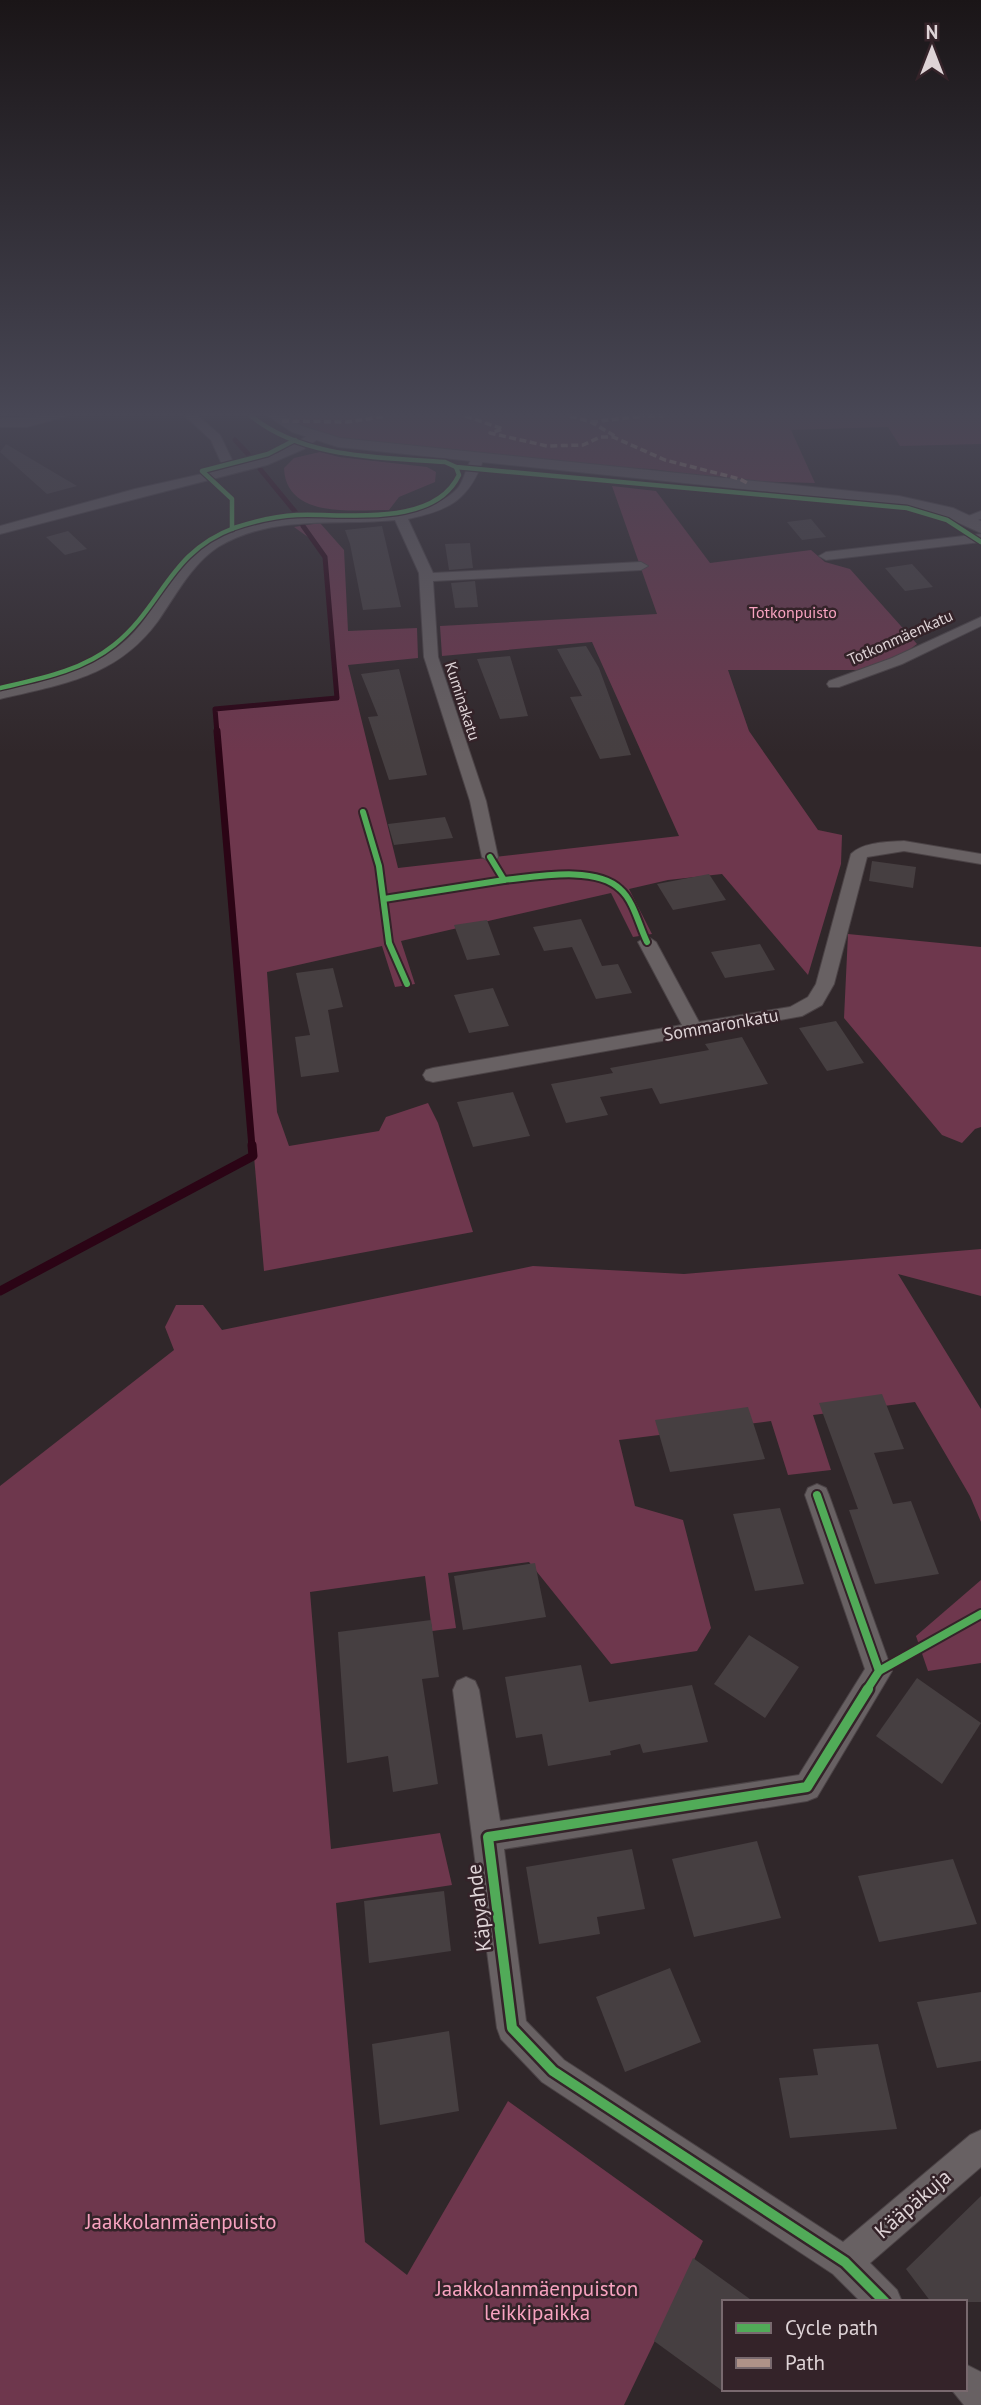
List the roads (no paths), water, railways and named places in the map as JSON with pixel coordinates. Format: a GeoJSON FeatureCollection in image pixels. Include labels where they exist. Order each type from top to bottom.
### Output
{"type":"FeatureCollection","features":[{"type":"Feature","properties":{"kind":"street"},"geometry":{"type":"LineString","coordinates":[[0,694],[81,675],[118,654],[134,641],[192,560],[209,545],[254,528]]}},
{"type":"Feature","properties":{"kind":"street","name":"Kuminakatu"},"geometry":{"type":"LineString","coordinates":[[406,528],[417,548],[426,577],[431,657],[478,801],[491,857]]}},
{"type":"Feature","properties":{"kind":"street"},"geometry":{"type":"LineString","coordinates":[[826,556],[981,538]]}},
{"type":"Feature","properties":{"kind":"street"},"geometry":{"type":"LineString","coordinates":[[426,577],[641,566]]}},
{"type":"Feature","properties":{"kind":"street","name":"Totkonmäenkatu"},"geometry":{"type":"LineString","coordinates":[[834,684],[897,661],[981,621]]}},
{"type":"Feature","properties":{"kind":"street","name":"Sommaronkatu"},"geometry":{"type":"LineString","coordinates":[[433,1075],[795,1012],[815,1001],[825,984],[859,854],[872,848],[893,846],[981,859]]}},
{"type":"Feature","properties":{"kind":"street"},"geometry":{"type":"LineString","coordinates":[[647,942],[694,1031]]}},
{"type":"Feature","properties":{"kind":"street","name":"Käpyahde"},"geometry":{"type":"LineString","coordinates":[[817,1495],[879,1671],[807,1787],[488,1837],[512,2028],[553,2071],[845,2262],[883,2300]]}},
{"type":"Feature","properties":{"kind":"street"},"geometry":{"type":"LineString","coordinates":[[466,1690],[488,1837]]}},
{"type":"Feature","properties":{"kind":"street","name":"Kääpäkuja"},"geometry":{"type":"LineString","coordinates":[[845,2262],[981,2146]]}},
{"type":"Feature","properties":{"kind":"street"},"geometry":{"type":"LineString","coordinates":[[967,2383],[981,2397]]}},
{"type":"Feature","properties":{"kind":"waterway"},"geometry":{"type":"LineString","coordinates":[[217,733],[215,709],[337,698],[325,557],[305,528]]}},
{"type":"Feature","properties":{"kind":"waterway"},"geometry":{"type":"LineString","coordinates":[[217,731],[252,1147]]}},
{"type":"Feature","properties":{"kind":"waterway"},"geometry":{"type":"LineString","coordinates":[[0,1291],[253,1156],[252,1145]]}},
{"type":"Feature","properties":{"kind":"park label","name":"Totkonpuisto"},"geometry":{"type":"Point","coordinates":[793,612]}},
{"type":"Feature","properties":{"kind":"park label","name":"Jaakkolanmäenpuisto"},"geometry":{"type":"Point","coordinates":[181,2222]}},
{"type":"Feature","properties":{"kind":"park label","name":"Jaakkolanmäenpuiston leikkipaikka"},"geometry":{"type":"Point","coordinates":[537,2301]}}]}
